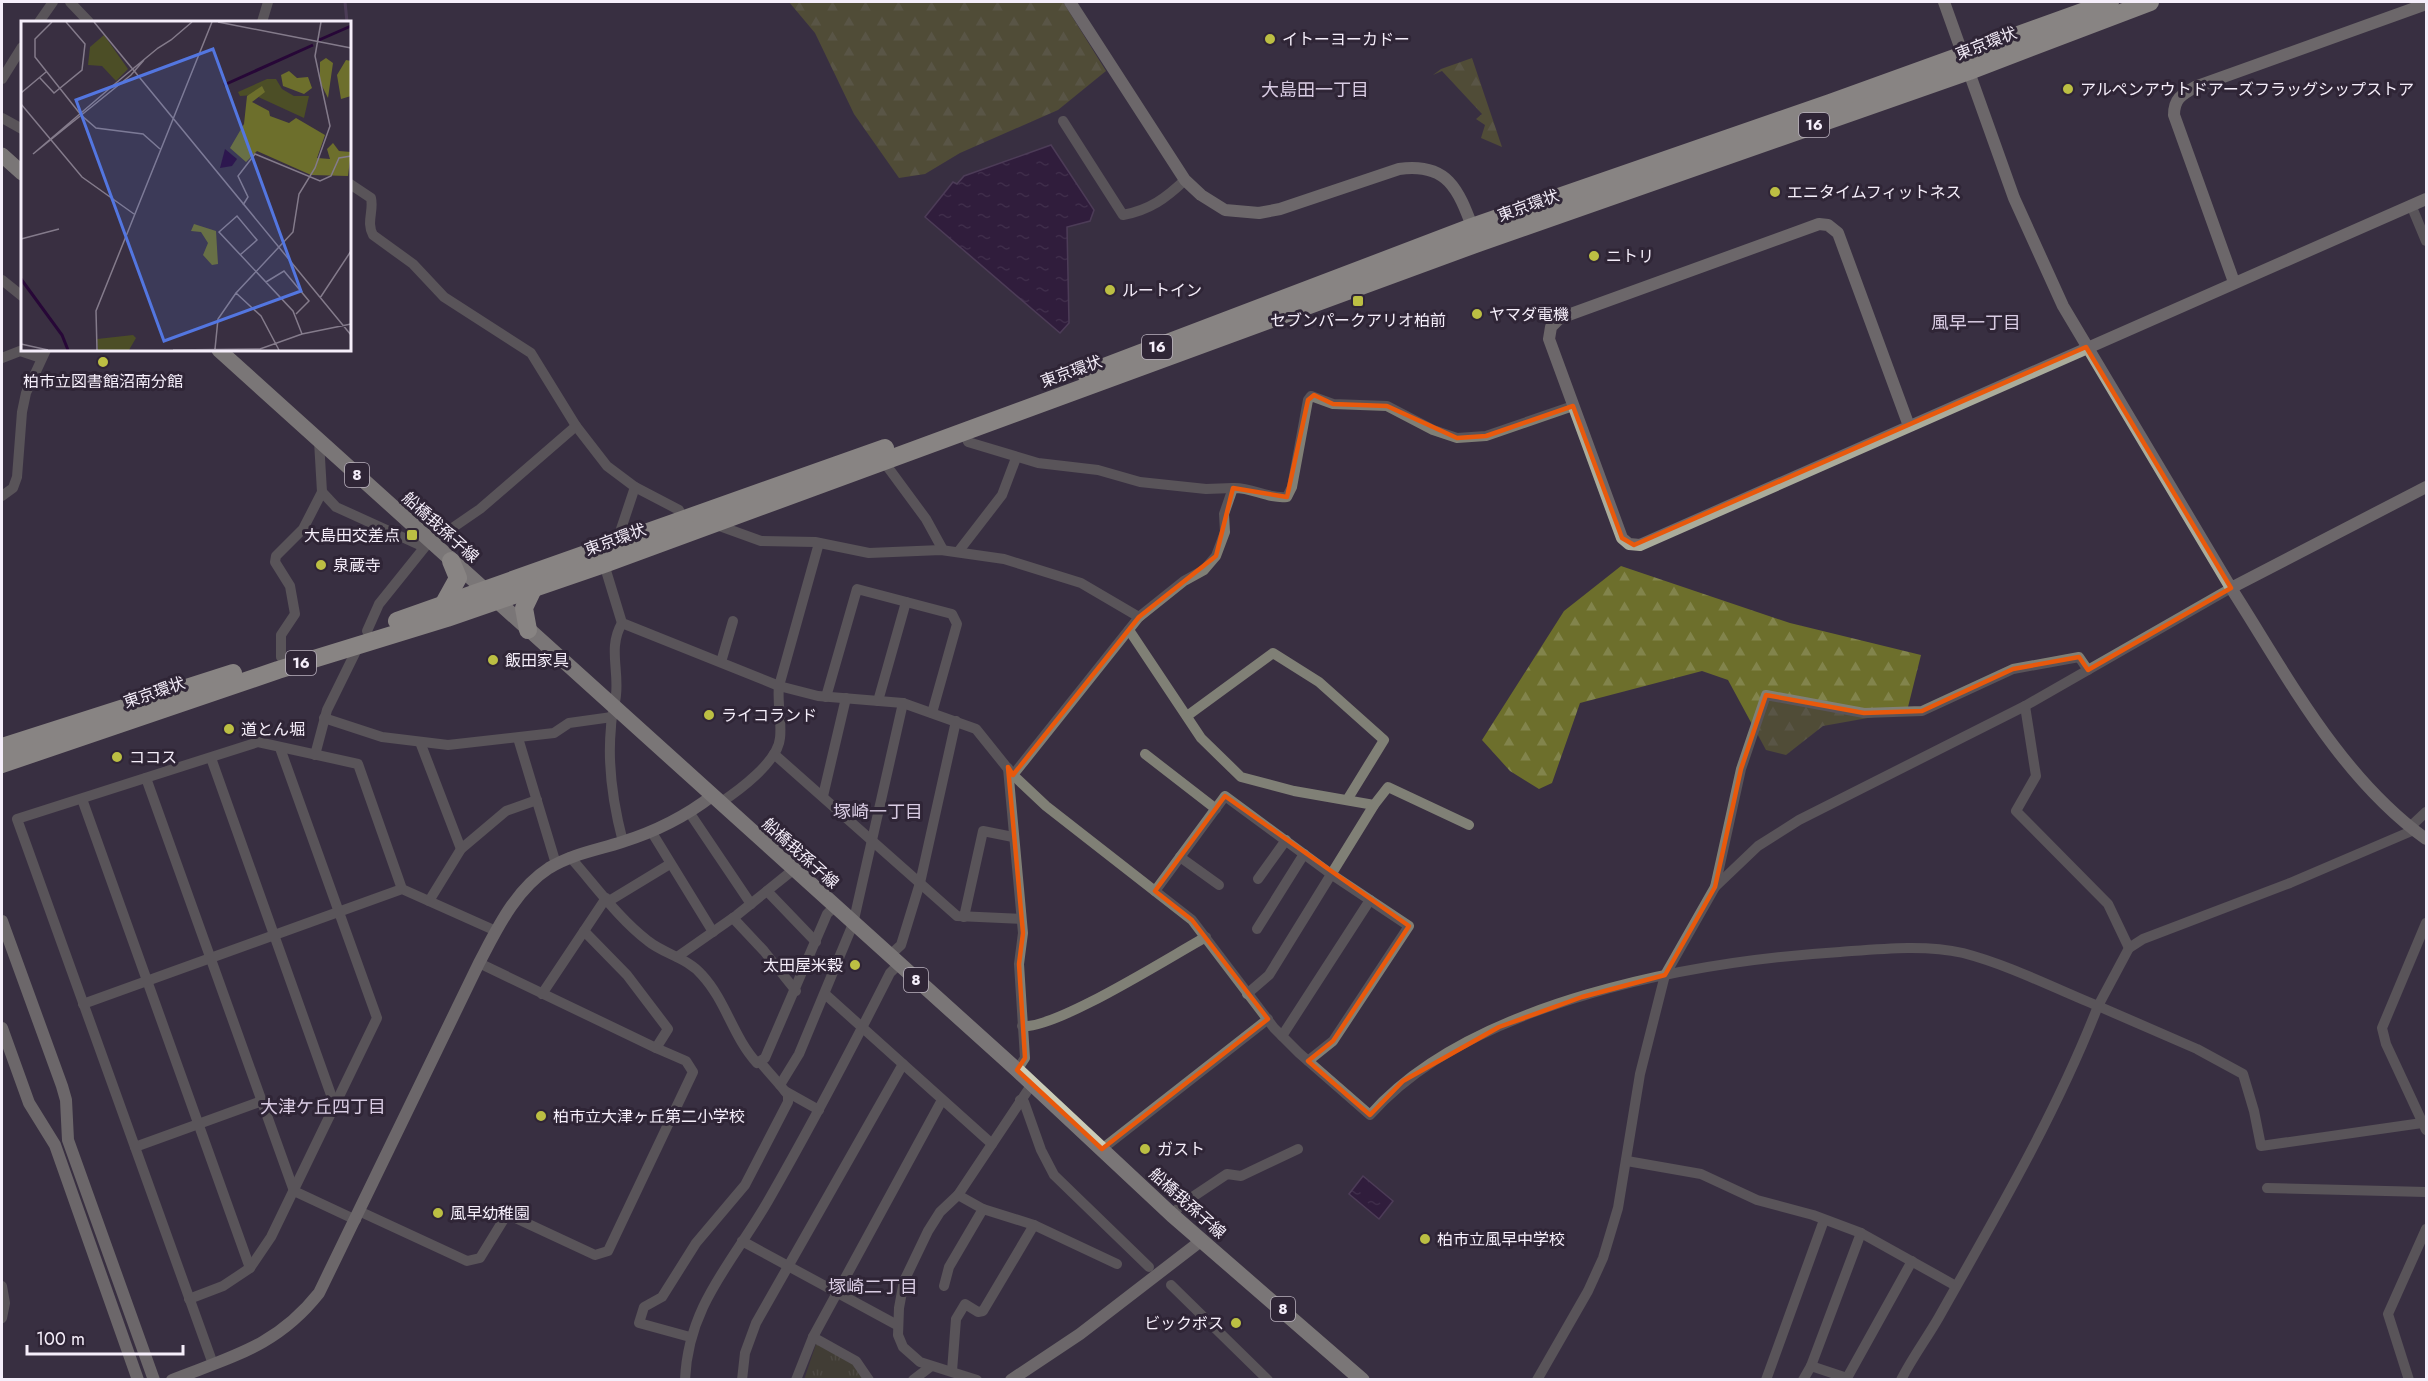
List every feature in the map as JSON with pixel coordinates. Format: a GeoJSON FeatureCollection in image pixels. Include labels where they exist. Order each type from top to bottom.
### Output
{"type":"FeatureCollection","features":[{"type":"Feature","properties":{"kind":"highway","name":"東京環状"},"geometry":{"type":"LineString","coordinates":[[1966,63],[2110,2]]}},
{"type":"Feature","properties":{"kind":"highway","name":"東京環状"},"geometry":{"type":"LineString","coordinates":[[2,764],[490,596],[683,519],[1475,235],[1966,63],[2150,2]]}},
{"type":"Feature","properties":{"kind":"highway","name":"東京環状"},"geometry":{"type":"LineString","coordinates":[[2,747],[280,657],[363,638],[443,605],[534,587],[604,564],[964,432],[1475,235]]}},
{"type":"Feature","properties":{"kind":"highway"},"geometry":{"type":"LineString","coordinates":[[443,605],[458,578],[451,561]]}},
{"type":"Feature","properties":{"kind":"highway"},"geometry":{"type":"LineString","coordinates":[[528,630],[524,608],[534,587]]}},
{"type":"Feature","properties":{"kind":"main road"},"geometry":{"type":"LineString","coordinates":[[2,155],[21,172]]}},
{"type":"Feature","properties":{"kind":"main road","name":"船橋我孫子線"},"geometry":{"type":"LineString","coordinates":[[220,351],[429,543],[528,630],[612,712],[716,799],[1017,1070],[1172,1215],[1362,1380]]}},
{"type":"Feature","properties":{"kind":"street"},"geometry":{"type":"LineString","coordinates":[[40,21],[53,2]]}},
{"type":"Feature","properties":{"kind":"street"},"geometry":{"type":"LineString","coordinates":[[70,2],[88,21]]}},
{"type":"Feature","properties":{"kind":"street"},"geometry":{"type":"LineString","coordinates":[[262,21],[268,2]]}},
{"type":"Feature","properties":{"kind":"street"},"geometry":{"type":"LineString","coordinates":[[1070,2],[1185,180],[1200,195],[1225,210],[1259,213],[1280,210],[1399,168],[1418,166],[1434,170],[1451,181],[1461,197],[1475,235]]}},
{"type":"Feature","properties":{"kind":"street"},"geometry":{"type":"LineString","coordinates":[[1944,2],[2032,240],[2086,347],[2231,588],[2334,746],[2372,793],[2412,829],[2427,839]]}},
{"type":"Feature","properties":{"kind":"street"},"geometry":{"type":"LineString","coordinates":[[2234,282],[2174,116],[2174,104],[2180,96],[2195,87],[2427,4]]}},
{"type":"Feature","properties":{"kind":"street"},"geometry":{"type":"LineString","coordinates":[[2,78],[21,49]]}},
{"type":"Feature","properties":{"kind":"street"},"geometry":{"type":"LineString","coordinates":[[2,118],[21,128]]}},
{"type":"Feature","properties":{"kind":"street"},"geometry":{"type":"LineString","coordinates":[[1063,121],[1123,215],[1157,204],[1185,180]]}},
{"type":"Feature","properties":{"kind":"street"},"geometry":{"type":"LineString","coordinates":[[351,185],[371,198],[369,228],[372,235],[413,264],[444,297],[531,353],[576,426],[607,466],[635,487],[679,510],[683,519]]}},
{"type":"Feature","properties":{"kind":"street"},"geometry":{"type":"LineString","coordinates":[[1910,426],[1838,232],[1828,225],[1819,224],[1560,318],[1551,327],[1549,339],[1622,538],[1634,545],[1910,426],[2427,199]]}},
{"type":"Feature","properties":{"kind":"street"},"geometry":{"type":"LineString","coordinates":[[2411,206],[2427,241]]}},
{"type":"Feature","properties":{"kind":"street"},"geometry":{"type":"LineString","coordinates":[[2,280],[21,295]]}},
{"type":"Feature","properties":{"kind":"street"},"geometry":{"type":"LineString","coordinates":[[2,358],[20,351],[44,354],[22,412],[17,477],[13,488],[2,496]]}},
{"type":"Feature","properties":{"kind":"street"},"geometry":{"type":"LineString","coordinates":[[964,432],[968,442],[1038,463],[1098,470],[1160,485],[1206,489],[1245,487],[1262,495],[1287,497],[1292,487],[1308,400],[1314,395],[1333,404],[1387,406],[1433,430],[1457,438],[1486,436],[1573,406]]}},
{"type":"Feature","properties":{"kind":"street"},"geometry":{"type":"LineString","coordinates":[[315,755],[324,718],[341,677],[379,604],[429,543],[488,503],[576,426]]}},
{"type":"Feature","properties":{"kind":"street"},"geometry":{"type":"LineString","coordinates":[[280,657],[281,634],[295,614],[290,586],[275,562],[276,556],[303,529],[322,492],[319,441]]}},
{"type":"Feature","properties":{"kind":"street"},"geometry":{"type":"LineString","coordinates":[[958,552],[1002,495],[1016,458]]}},
{"type":"Feature","properties":{"kind":"street"},"geometry":{"type":"LineString","coordinates":[[884,462],[926,519],[943,550]]}},
{"type":"Feature","properties":{"kind":"street"},"geometry":{"type":"LineString","coordinates":[[626,540],[621,529],[635,487]]}},
{"type":"Feature","properties":{"kind":"street"},"geometry":{"type":"LineString","coordinates":[[1537,1380],[1588,1291],[1603,1258],[1618,1208],[1640,1074],[1665,975],[1715,887],[1758,846],[1799,820],[2025,706],[2231,588],[2427,487]]}},
{"type":"Feature","properties":{"kind":"street"},"geometry":{"type":"LineString","coordinates":[[1017,1070],[1025,1058],[1019,964],[1023,933],[1012,837],[1011,771],[1139,617],[1184,581],[1204,570],[1216,556],[1225,531],[1224,514],[1233,488]]}},
{"type":"Feature","properties":{"kind":"street"},"geometry":{"type":"LineString","coordinates":[[322,492],[336,507],[429,543]]}},
{"type":"Feature","properties":{"kind":"street"},"geometry":{"type":"LineString","coordinates":[[713,524],[732,533],[760,541],[819,543],[869,553],[943,550],[1004,559],[1067,577],[1139,617]]}},
{"type":"Feature","properties":{"kind":"street"},"geometry":{"type":"LineString","coordinates":[[172,1380],[262,1344],[297,1318],[328,1278],[479,963],[518,896],[556,864],[570,857],[623,842],[651,831],[716,799],[753,777],[774,754],[780,739],[777,705],[779,686],[819,543]]}},
{"type":"Feature","properties":{"kind":"street"},"geometry":{"type":"LineString","coordinates":[[604,564],[622,623],[616,633],[613,654],[616,694],[612,712],[611,798],[623,842]]}},
{"type":"Feature","properties":{"kind":"street"},"geometry":{"type":"LineString","coordinates":[[826,697],[857,589],[952,614],[957,624],[932,713]]}},
{"type":"Feature","properties":{"kind":"street"},"geometry":{"type":"LineString","coordinates":[[878,701],[906,602]]}},
{"type":"Feature","properties":{"kind":"street"},"geometry":{"type":"LineString","coordinates":[[721,662],[733,621]]}},
{"type":"Feature","properties":{"kind":"street"},"geometry":{"type":"LineString","coordinates":[[622,623],[779,686],[826,697],[903,703],[976,729],[1011,771],[1046,806],[1192,920],[1247,994],[1282,1036],[1370,1115],[1404,1081],[1453,1049],[1499,1027],[1582,996],[1665,975],[1794,955],[1895,948],[1962,953],[2098,1006],[2197,1049],[2243,1074],[2261,1146],[2424,1127],[2386,1044],[2382,1028],[2427,923]]}},
{"type":"Feature","properties":{"kind":"street"},"geometry":{"type":"LineString","coordinates":[[1130,630],[1201,738],[1241,777],[1294,791],[1374,805]]}},
{"type":"Feature","properties":{"kind":"street"},"geometry":{"type":"LineString","coordinates":[[1187,716],[1272,653],[1319,682],[1384,740],[1347,800]]}},
{"type":"Feature","properties":{"kind":"street"},"geometry":{"type":"LineString","coordinates":[[1715,887],[1741,769],[1766,695],[1863,713],[1922,711],[2013,669],[2079,657],[2088,670]]}},
{"type":"Feature","properties":{"kind":"street"},"geometry":{"type":"LineString","coordinates":[[823,796],[846,698]]}},
{"type":"Feature","properties":{"kind":"street"},"geometry":{"type":"LineString","coordinates":[[690,1337],[639,1323],[644,1307],[665,1294],[696,1243],[747,1182],[788,1102],[783,1088],[853,924],[903,703]]}},
{"type":"Feature","properties":{"kind":"street"},"geometry":{"type":"LineString","coordinates":[[2025,706],[2036,776],[2016,811],[2108,904],[2129,948]]}},
{"type":"Feature","properties":{"kind":"street"},"geometry":{"type":"LineString","coordinates":[[324,718],[381,737],[458,744],[554,733],[568,723],[612,712]]}},
{"type":"Feature","properties":{"kind":"street"},"geometry":{"type":"LineString","coordinates":[[685,1380],[690,1337],[708,1294],[766,1204],[819,1110],[890,973],[920,883],[956,721]]}},
{"type":"Feature","properties":{"kind":"street"},"geometry":{"type":"LineString","coordinates":[[518,738],[556,864]]}},
{"type":"Feature","properties":{"kind":"street"},"geometry":{"type":"LineString","coordinates":[[213,1364],[17,819],[258,742],[357,764],[402,889]]}},
{"type":"Feature","properties":{"kind":"street"},"geometry":{"type":"LineString","coordinates":[[420,742],[461,849]]}},
{"type":"Feature","properties":{"kind":"street"},"geometry":{"type":"LineString","coordinates":[[189,1299],[223,1286],[250,1268],[272,1237],[377,1018],[280,748]]}},
{"type":"Feature","properties":{"kind":"street"},"geometry":{"type":"LineString","coordinates":[[774,754],[957,916],[1021,919]]}},
{"type":"Feature","properties":{"kind":"street"},"geometry":{"type":"LineString","coordinates":[[1145,754],[1216,809]]}},
{"type":"Feature","properties":{"kind":"street"},"geometry":{"type":"LineString","coordinates":[[211,758],[335,1106]]}},
{"type":"Feature","properties":{"kind":"street"},"geometry":{"type":"LineString","coordinates":[[146,778],[294,1191],[466,1261],[480,1258],[507,1214],[595,1254],[608,1251],[693,1072],[686,1061],[479,963]]}},
{"type":"Feature","properties":{"kind":"street"},"geometry":{"type":"LineString","coordinates":[[1247,994],[1269,975],[1374,805],[1388,787],[1469,825]]}},
{"type":"Feature","properties":{"kind":"street"},"geometry":{"type":"LineString","coordinates":[[1155,891],[1225,796],[1331,874],[1409,926],[1333,1041],[1308,1061]]}},
{"type":"Feature","properties":{"kind":"street"},"geometry":{"type":"LineString","coordinates":[[82,799],[250,1268]]}},
{"type":"Feature","properties":{"kind":"street"},"geometry":{"type":"LineString","coordinates":[[429,901],[461,849],[506,811],[537,800]]}},
{"type":"Feature","properties":{"kind":"street"},"geometry":{"type":"LineString","coordinates":[[689,812],[751,904]]}},
{"type":"Feature","properties":{"kind":"street"},"geometry":{"type":"LineString","coordinates":[[1901,1380],[1956,1286],[2048,1118],[2078,1057],[2098,1006],[2129,948],[2155,934],[2290,883],[2412,829],[2427,812]]}},
{"type":"Feature","properties":{"kind":"street"},"geometry":{"type":"LineString","coordinates":[[651,831],[713,932]]}},
{"type":"Feature","properties":{"kind":"street"},"geometry":{"type":"LineString","coordinates":[[964,917],[982,831],[1012,837]]}},
{"type":"Feature","properties":{"kind":"street"},"geometry":{"type":"LineString","coordinates":[[1258,879],[1286,840]]}},
{"type":"Feature","properties":{"kind":"street"},"geometry":{"type":"LineString","coordinates":[[1257,929],[1304,854]]}},
{"type":"Feature","properties":{"kind":"street"},"geometry":{"type":"LineString","coordinates":[[570,857],[633,929],[650,943],[700,972],[713,988],[742,1047],[757,1063],[760,1062],[783,1088],[819,1110]]}},
{"type":"Feature","properties":{"kind":"street"},"geometry":{"type":"LineString","coordinates":[[1180,857],[1219,885]]}},
{"type":"Feature","properties":{"kind":"street"},"geometry":{"type":"LineString","coordinates":[[542,994],[607,900],[670,864]]}},
{"type":"Feature","properties":{"kind":"street"},"geometry":{"type":"LineString","coordinates":[[677,957],[733,918],[794,870]]}},
{"type":"Feature","properties":{"kind":"street"},"geometry":{"type":"LineString","coordinates":[[83,1005],[402,889],[496,931]]}},
{"type":"Feature","properties":{"kind":"street"},"geometry":{"type":"LineString","coordinates":[[767,891],[816,942]]}},
{"type":"Feature","properties":{"kind":"street"},"geometry":{"type":"LineString","coordinates":[[1282,1036],[1370,900]]}},
{"type":"Feature","properties":{"kind":"street"},"geometry":{"type":"LineString","coordinates":[[760,1062],[765,1058],[796,991],[827,914],[834,907]]}},
{"type":"Feature","properties":{"kind":"street"},"geometry":{"type":"LineString","coordinates":[[733,918],[764,951],[796,991]]}},
{"type":"Feature","properties":{"kind":"street"},"geometry":{"type":"LineString","coordinates":[[2,921],[62,1086],[66,1100],[68,1140],[154,1380]]}},
{"type":"Feature","properties":{"kind":"street"},"geometry":{"type":"LineString","coordinates":[[584,931],[627,975],[668,1029],[656,1048]]}},
{"type":"Feature","properties":{"kind":"street"},"geometry":{"type":"LineString","coordinates":[[1022,1026],[1030,1027],[1079,1008],[1206,937]]}},
{"type":"Feature","properties":{"kind":"street"},"geometry":{"type":"LineString","coordinates":[[825,994],[992,1144]]}},
{"type":"Feature","properties":{"kind":"street"},"geometry":{"type":"LineString","coordinates":[[1102,1149],[1268,1019]]}},
{"type":"Feature","properties":{"kind":"street"},"geometry":{"type":"LineString","coordinates":[[2,1028],[29,1103],[55,1145],[138,1380]]}},
{"type":"Feature","properties":{"kind":"street"},"geometry":{"type":"LineString","coordinates":[[742,1380],[742,1364],[751,1334],[903,1064]]}},
{"type":"Feature","properties":{"kind":"street"},"geometry":{"type":"LineString","coordinates":[[976,1380],[952,1371],[930,1367],[920,1362],[903,1347],[897,1325],[904,1281],[940,1212],[958,1195],[1032,1084]]}},
{"type":"Feature","properties":{"kind":"street"},"geometry":{"type":"LineString","coordinates":[[796,1380],[813,1336],[942,1100]]}},
{"type":"Feature","properties":{"kind":"street"},"geometry":{"type":"LineString","coordinates":[[1020,1100],[1024,1102],[1041,1150],[1054,1175],[1149,1267]]}},
{"type":"Feature","properties":{"kind":"street"},"geometry":{"type":"LineString","coordinates":[[135,1147],[262,1101]]}},
{"type":"Feature","properties":{"kind":"street"},"geometry":{"type":"LineString","coordinates":[[1172,1215],[1182,1204],[1227,1174],[1241,1176],[1298,1149]]}},
{"type":"Feature","properties":{"kind":"street"},"geometry":{"type":"LineString","coordinates":[[1627,1161],[1701,1174],[1757,1200],[1862,1233],[1956,1286]]}},
{"type":"Feature","properties":{"kind":"street"},"geometry":{"type":"LineString","coordinates":[[2266,1188],[2427,1192]]}},
{"type":"Feature","properties":{"kind":"street"},"geometry":{"type":"LineString","coordinates":[[958,1195],[983,1209],[1034,1225],[1117,1263]]}},
{"type":"Feature","properties":{"kind":"street"},"geometry":{"type":"LineString","coordinates":[[944,1286],[949,1267],[983,1209]]}},
{"type":"Feature","properties":{"kind":"street"},"geometry":{"type":"LineString","coordinates":[[1766,1380],[1824,1220]]}},
{"type":"Feature","properties":{"kind":"street"},"geometry":{"type":"LineString","coordinates":[[952,1371],[956,1319],[965,1304],[978,1312],[983,1311],[1034,1225]]}},
{"type":"Feature","properties":{"kind":"street"},"geometry":{"type":"LineString","coordinates":[[2409,1380],[2388,1314],[2427,1229]]}},
{"type":"Feature","properties":{"kind":"street"},"geometry":{"type":"LineString","coordinates":[[1803,1380],[1862,1233]]}},
{"type":"Feature","properties":{"kind":"street"},"geometry":{"type":"LineString","coordinates":[[1011,1380],[1080,1334],[1202,1240]]}},
{"type":"Feature","properties":{"kind":"street"},"geometry":{"type":"LineString","coordinates":[[742,1241],[897,1325]]}},
{"type":"Feature","properties":{"kind":"street"},"geometry":{"type":"LineString","coordinates":[[1810,1366],[1847,1378],[1912,1261]]}},
{"type":"Feature","properties":{"kind":"street"},"geometry":{"type":"LineString","coordinates":[[2,1286],[5,1303],[2,1318]]}},
{"type":"Feature","properties":{"kind":"street"},"geometry":{"type":"LineString","coordinates":[[1171,1286],[1268,1380]]}},
{"type":"Feature","properties":{"kind":"street"},"geometry":{"type":"LineString","coordinates":[[813,1336],[856,1361],[869,1380]]}},
{"type":"Feature","properties":{"kind":"street"},"geometry":{"type":"LineString","coordinates":[[913,1380],[930,1367]]}},
{"type":"Feature","properties":{"kind":"highlighted area"},"geometry":{"type":"Polygon","coordinates":[[[2086,347],[2231,588],[2088,670],[2079,657],[2013,669],[1922,711],[1864,713],[1766,695],[1741,769],[1715,887],[1665,975],[1582,997],[1499,1027],[1403,1081],[1370,1115],[1308,1061],[1333,1041],[1409,926],[1225,796],[1155,891],[1192,920],[1268,1019],[1102,1149],[1017,1070],[1025,1058],[1019,964],[1023,933],[1008,767],[1013,775],[1139,617],[1216,556],[1233,488],[1287,497],[1308,400],[1314,395],[1333,404],[1387,406],[1457,438],[1486,436],[1573,406],[1622,538],[1634,545],[2086,347]]]}},
{"type":"Feature","properties":{"kind":"green space"},"geometry":{"type":"Polygon","coordinates":[[[789,2],[1063,2],[1106,71],[1058,110],[960,153],[925,174],[899,178],[854,114],[815,33],[789,2]]]}},
{"type":"Feature","properties":{"kind":"green space"},"geometry":{"type":"Polygon","coordinates":[[[1472,58],[1502,147],[1481,138],[1485,125],[1476,119],[1482,114],[1442,71],[1433,75],[1441,69],[1472,58]]]}},
{"type":"Feature","properties":{"kind":"green space"},"geometry":{"type":"Polygon","coordinates":[[[1621,566],[1790,623],[1921,655],[1907,711],[1823,726],[1786,755],[1766,750],[1728,680],[1702,671],[1580,703],[1552,783],[1539,789],[1510,771],[1482,740],[1564,611],[1621,566]]]}},
{"type":"Feature","properties":{"kind":"green space"},"geometry":{"type":"Polygon","coordinates":[[[816,1344],[855,1363],[866,1380],[804,1380],[816,1344]]]}},
{"type":"Feature","properties":{"kind":"water"},"geometry":{"type":"Polygon","coordinates":[[[1051,145],[1094,210],[1090,221],[1067,227],[1069,323],[1060,333],[925,217],[953,182],[957,184],[964,176],[1051,145]]]}},
{"type":"Feature","properties":{"kind":"water"},"geometry":{"type":"Polygon","coordinates":[[[1363,1176],[1393,1201],[1379,1219],[1349,1194],[1363,1176]]]}},
{"type":"Feature","properties":{"kind":"waterway"},"geometry":{"type":"LineString","coordinates":[[345,2],[347,21]]}},
{"type":"Feature","properties":{"kind":"place","name":"イトーヨーカドー"},"geometry":{"type":"Point","coordinates":[1270,39]}},
{"type":"Feature","properties":{"kind":"place","name":"アルペンアウトドアーズフラッグシップストア"},"geometry":{"type":"Point","coordinates":[2068,89]}},
{"type":"Feature","properties":{"kind":"place","name":"エニタイムフィットネス"},"geometry":{"type":"Point","coordinates":[1775,192]}},
{"type":"Feature","properties":{"kind":"place","name":"ニトリ"},"geometry":{"type":"Point","coordinates":[1594,256]}},
{"type":"Feature","properties":{"kind":"place","name":"ルートイン"},"geometry":{"type":"Point","coordinates":[1110,290]}},
{"type":"Feature","properties":{"kind":"place","name":"セブンパークアリオ柏前"},"geometry":{"type":"Point","coordinates":[1358,301]}},
{"type":"Feature","properties":{"kind":"place","name":"ヤマダ電機"},"geometry":{"type":"Point","coordinates":[1477,314]}},
{"type":"Feature","properties":{"kind":"place","name":"柏市立図書館沼南分館"},"geometry":{"type":"Point","coordinates":[103,362]}},
{"type":"Feature","properties":{"kind":"place","name":"大島田交差点"},"geometry":{"type":"Point","coordinates":[412,535]}},
{"type":"Feature","properties":{"kind":"place","name":"泉蔵寺"},"geometry":{"type":"Point","coordinates":[321,565]}},
{"type":"Feature","properties":{"kind":"place","name":"飯田家具"},"geometry":{"type":"Point","coordinates":[493,660]}},
{"type":"Feature","properties":{"kind":"place","name":"ライコランド"},"geometry":{"type":"Point","coordinates":[709,715]}},
{"type":"Feature","properties":{"kind":"place","name":"道とん堀"},"geometry":{"type":"Point","coordinates":[229,729]}},
{"type":"Feature","properties":{"kind":"place","name":"ココス"},"geometry":{"type":"Point","coordinates":[117,757]}},
{"type":"Feature","properties":{"kind":"place","name":"太田屋米穀"},"geometry":{"type":"Point","coordinates":[855,965]}},
{"type":"Feature","properties":{"kind":"place","name":"柏市立大津ヶ丘第二小学校"},"geometry":{"type":"Point","coordinates":[541,1116]}},
{"type":"Feature","properties":{"kind":"place","name":"ガスト"},"geometry":{"type":"Point","coordinates":[1145,1149]}},
{"type":"Feature","properties":{"kind":"place","name":"風早幼稚園"},"geometry":{"type":"Point","coordinates":[438,1213]}},
{"type":"Feature","properties":{"kind":"place","name":"柏市立風早中学校"},"geometry":{"type":"Point","coordinates":[1425,1239]}},
{"type":"Feature","properties":{"kind":"place","name":"ビックボス"},"geometry":{"type":"Point","coordinates":[1236,1323]}},
{"type":"Feature","properties":{"kind":"district","name":"大島田一丁目"},"geometry":{"type":"Point","coordinates":[1315,90]}},
{"type":"Feature","properties":{"kind":"district","name":"風早一丁目"},"geometry":{"type":"Point","coordinates":[1976,323]}},
{"type":"Feature","properties":{"kind":"district","name":"塚崎一丁目"},"geometry":{"type":"Point","coordinates":[878,812]}},
{"type":"Feature","properties":{"kind":"district","name":"大津ケ丘四丁目"},"geometry":{"type":"Point","coordinates":[323,1107]}},
{"type":"Feature","properties":{"kind":"district","name":"塚崎二丁目"},"geometry":{"type":"Point","coordinates":[873,1287]}}]}
